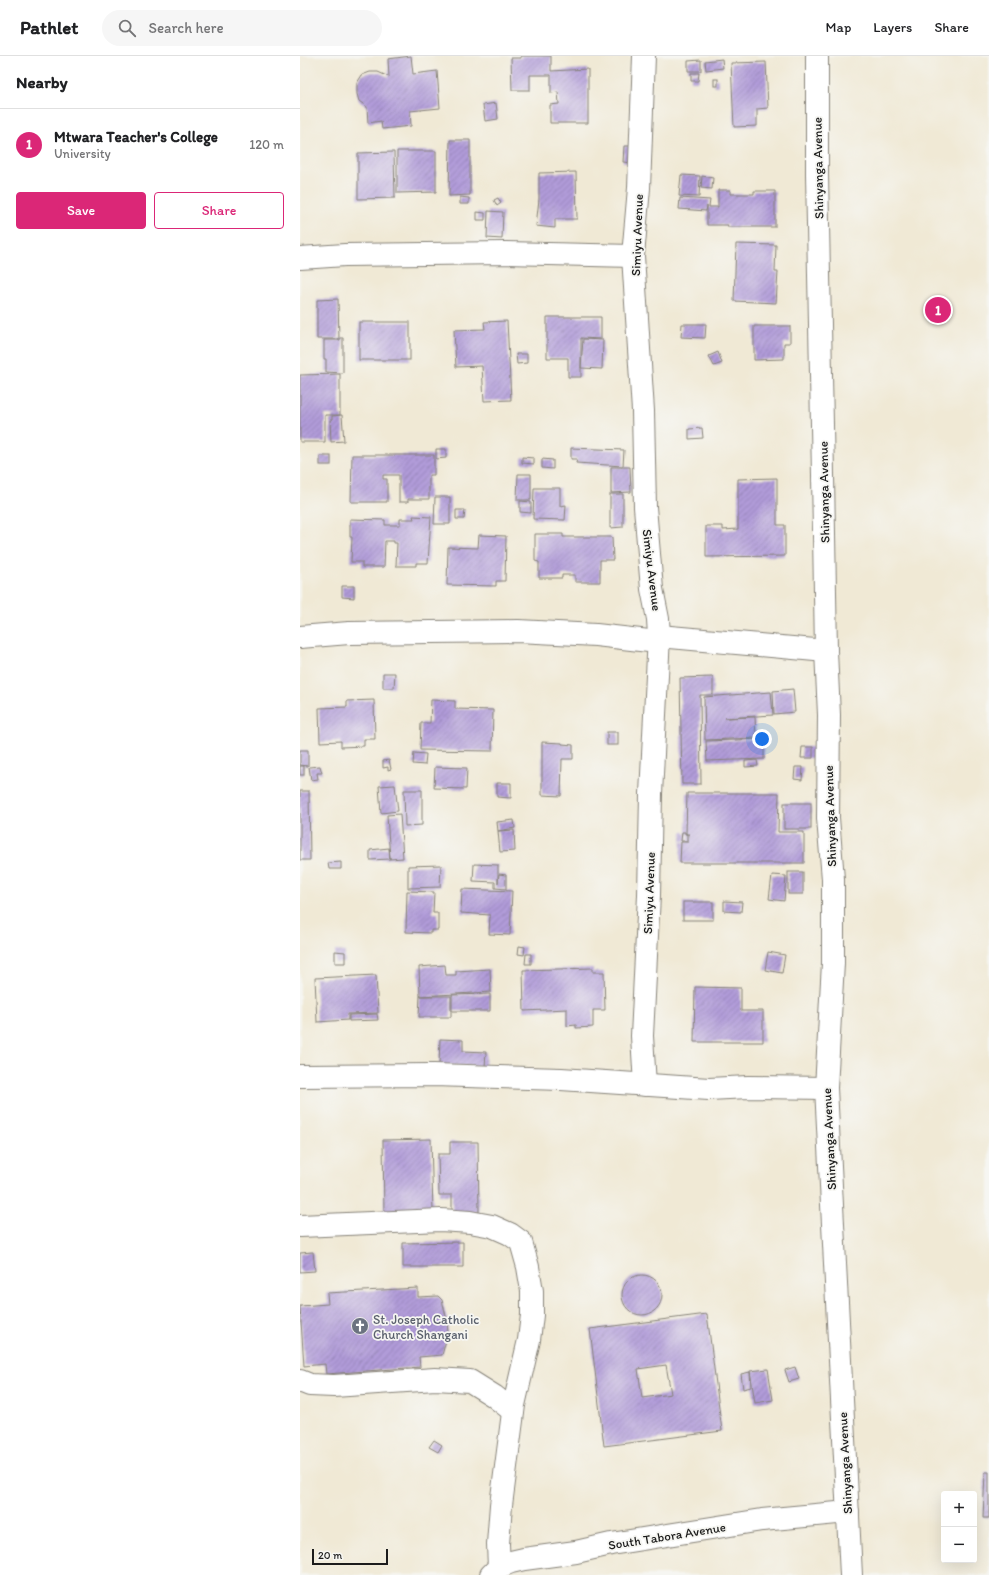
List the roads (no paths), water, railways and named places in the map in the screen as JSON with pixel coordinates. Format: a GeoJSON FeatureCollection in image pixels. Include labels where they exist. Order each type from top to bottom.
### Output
{"type":"FeatureCollection","features":[{"type":"Feature","properties":{"kind":"street","name":"Simiyu Avenue"},"geometry":{"type":"LineString","coordinates":[[644,56],[639,181],[633,256],[643,411],[644,507],[652,589],[658,619],[651,794],[649,895],[642,1036],[645,1085]]}},
{"type":"Feature","properties":{"kind":"street","name":"Shinyanga Avenue"},"geometry":{"type":"LineString","coordinates":[[817,56],[817,174],[826,651],[830,715],[828,818],[833,879],[833,963],[826,1088],[851,1575]]}},
{"type":"Feature","properties":{"kind":"street"},"geometry":{"type":"LineString","coordinates":[[300,258],[506,254],[633,256]]}},
{"type":"Feature","properties":{"kind":"street"},"geometry":{"type":"LineString","coordinates":[[300,637],[348,633],[518,631],[826,651]]}},
{"type":"Feature","properties":{"kind":"street"},"geometry":{"type":"LineString","coordinates":[[300,1076],[434,1075],[561,1079],[709,1089],[748,1087],[826,1088]]}},
{"type":"Feature","properties":{"kind":"street"},"geometry":{"type":"LineString","coordinates":[[300,1226],[441,1220],[470,1222],[492,1226],[510,1234],[521,1242],[528,1267],[532,1291],[532,1315],[529,1340],[513,1412],[495,1571]]}},
{"type":"Feature","properties":{"kind":"street"},"geometry":{"type":"LineString","coordinates":[[300,1380],[310,1384],[334,1386],[435,1379],[470,1381],[494,1396],[513,1412]]}},
{"type":"Feature","properties":{"kind":"street","name":"South Tabora Avenue"},"geometry":{"type":"LineString","coordinates":[[495,1571],[511,1562],[576,1552],[611,1544],[762,1520],[848,1512]]}},
{"type":"Feature","properties":{"kind":"place","name":"Mtwara Teacher's College"},"geometry":{"type":"Point","coordinates":[938,310]}},
{"type":"Feature","properties":{"kind":"place","name":"St. Joseph Catholic Church Shangani"},"geometry":{"type":"Point","coordinates":[360,1326]}}]}
